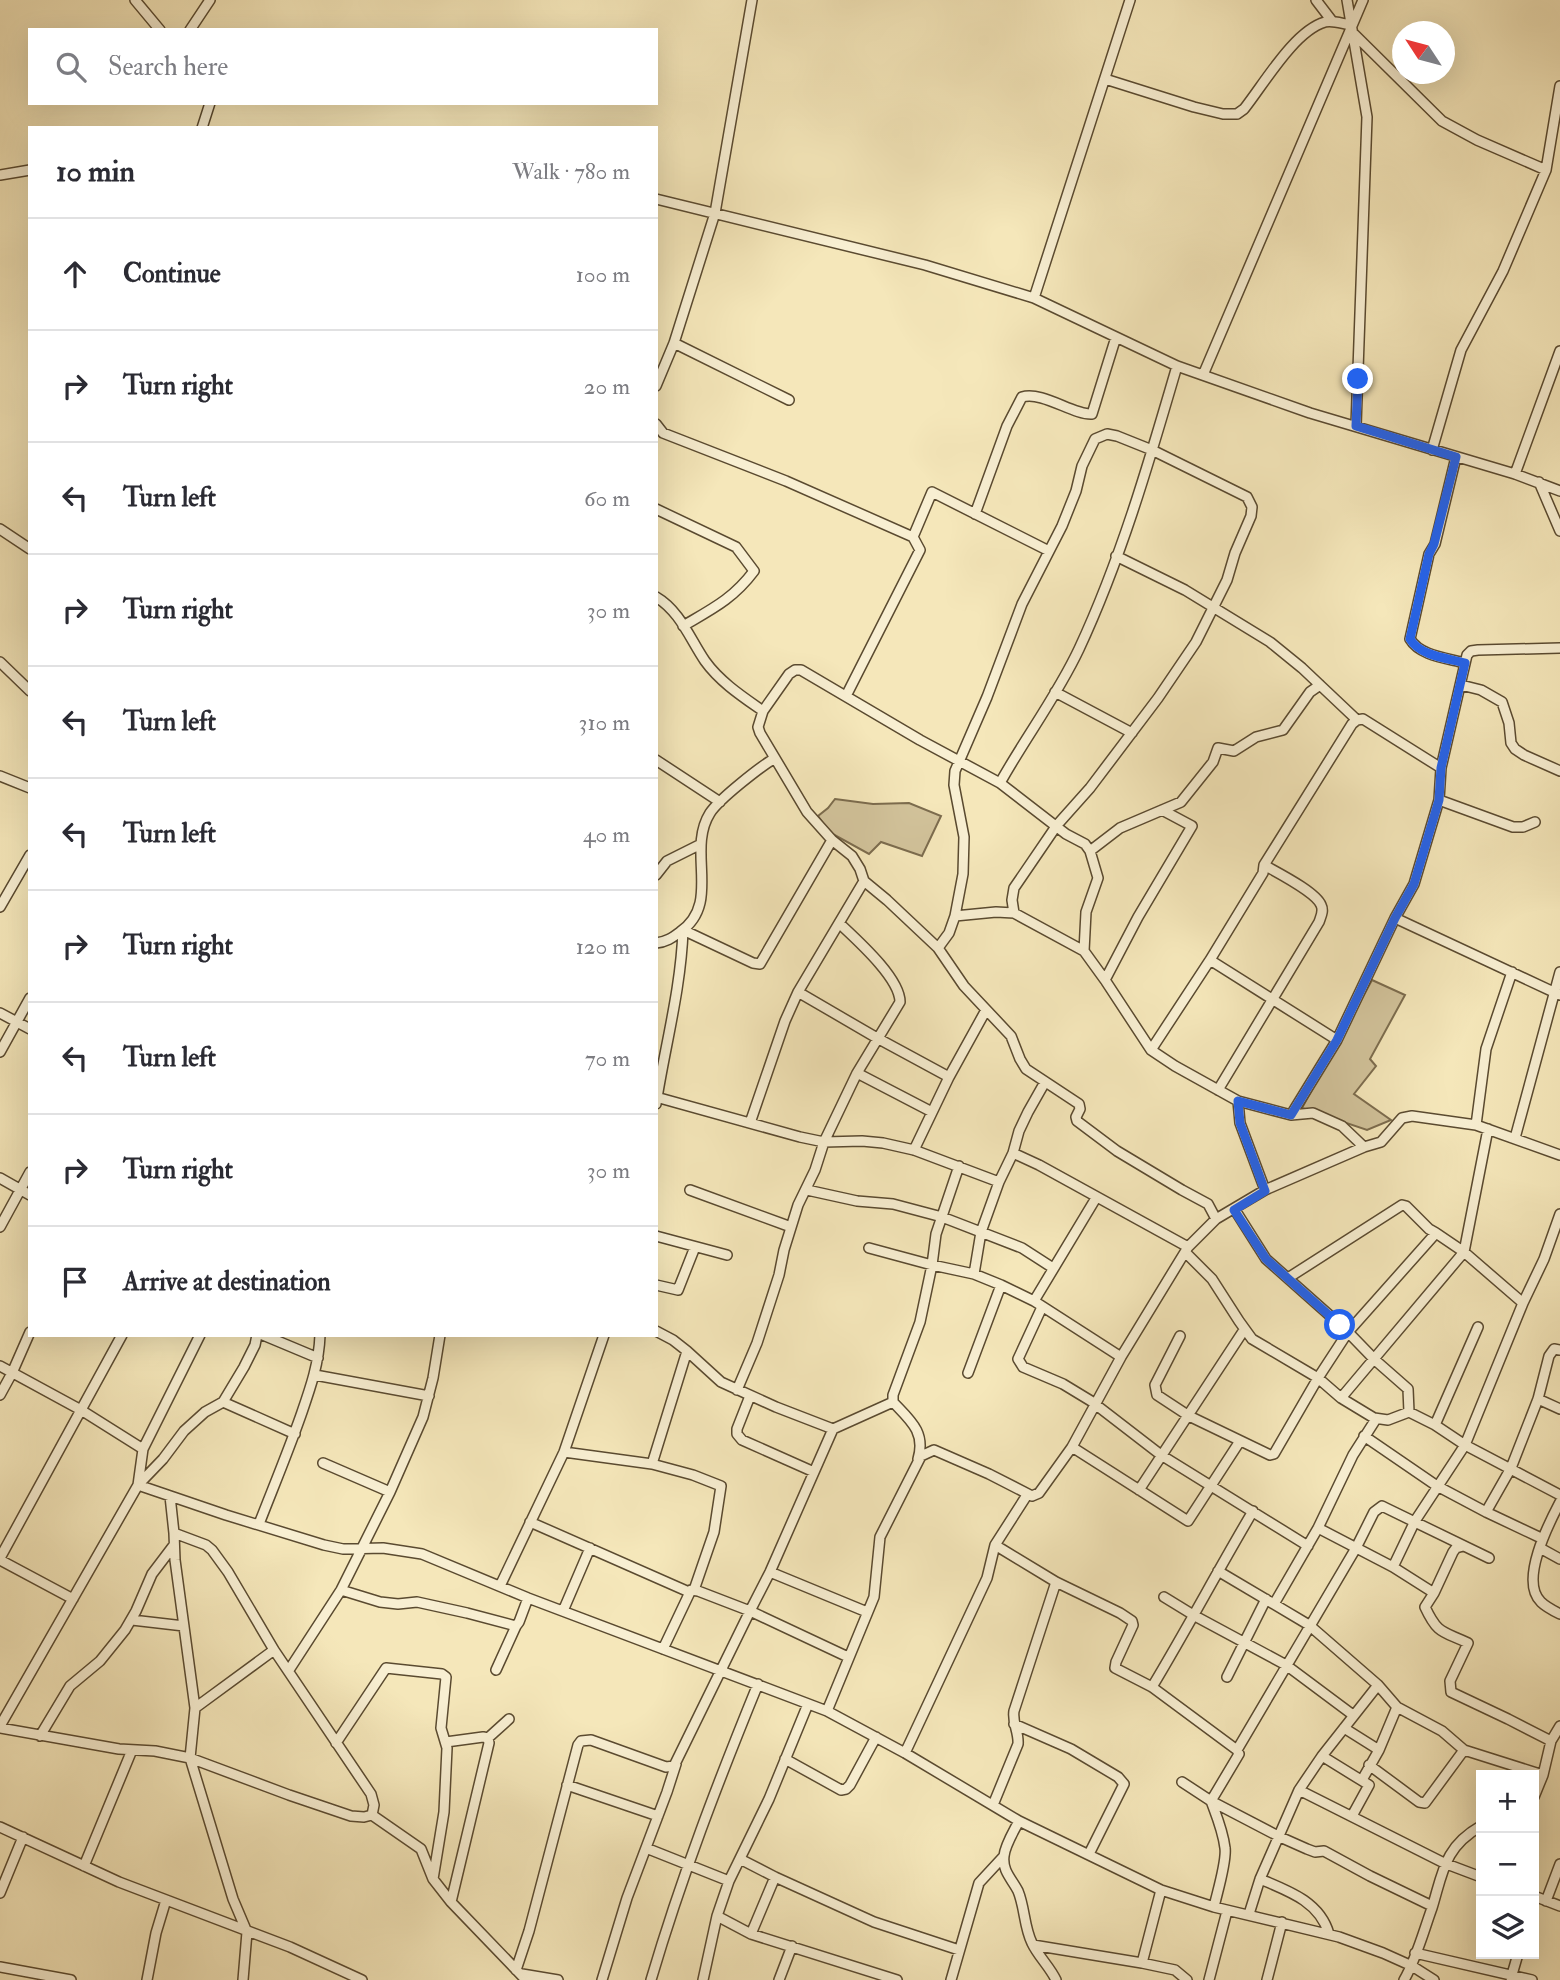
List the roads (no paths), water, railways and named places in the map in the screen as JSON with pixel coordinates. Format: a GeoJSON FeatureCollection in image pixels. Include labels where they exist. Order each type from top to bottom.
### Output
{"type":"FeatureCollection","features":[{"type":"Feature","properties":{"kind":"street"},"geometry":{"type":"LineString","coordinates":[[135,0],[158,28]]}},
{"type":"Feature","properties":{"kind":"street"},"geometry":{"type":"LineString","coordinates":[[191,28],[210,0]]}},
{"type":"Feature","properties":{"kind":"street"},"geometry":{"type":"LineString","coordinates":[[658,381],[674,343],[715,213],[752,0]]}},
{"type":"Feature","properties":{"kind":"street"},"geometry":{"type":"LineString","coordinates":[[1034,298],[1130,0]]}},
{"type":"Feature","properties":{"kind":"street"},"geometry":{"type":"LineString","coordinates":[[1316,0],[1332,21]]}},
{"type":"Feature","properties":{"kind":"street"},"geometry":{"type":"LineString","coordinates":[[1347,0],[1367,117],[1356,426]]}},
{"type":"Feature","properties":{"kind":"street"},"geometry":{"type":"LineString","coordinates":[[1203,375],[1363,0]]}},
{"type":"Feature","properties":{"kind":"street"},"geometry":{"type":"LineString","coordinates":[[1105,79],[1194,107],[1223,114],[1237,114],[1244,109],[1297,39],[1323,22],[1332,21],[1352,29],[1442,121],[1477,140],[1546,170]]}},
{"type":"Feature","properties":{"kind":"street"},"geometry":{"type":"LineString","coordinates":[[1432,450],[1461,350],[1503,271],[1546,170],[1560,86]]}},
{"type":"Feature","properties":{"kind":"street"},"geometry":{"type":"LineString","coordinates":[[203,126],[209,105]]}},
{"type":"Feature","properties":{"kind":"street"},"geometry":{"type":"LineString","coordinates":[[0,175],[28,170]]}},
{"type":"Feature","properties":{"kind":"street"},"geometry":{"type":"LineString","coordinates":[[658,199],[925,265],[1034,298],[1177,366],[1310,413],[1515,474],[1560,491]]}},
{"type":"Feature","properties":{"kind":"street"},"geometry":{"type":"LineString","coordinates":[[975,514],[1007,426],[1022,397],[1029,395],[1087,415],[1091,414],[1116,337]]}},
{"type":"Feature","properties":{"kind":"street"},"geometry":{"type":"LineString","coordinates":[[674,343],[789,400]]}},
{"type":"Feature","properties":{"kind":"street"},"geometry":{"type":"LineString","coordinates":[[1515,474],[1560,351]]}},
{"type":"Feature","properties":{"kind":"street"},"geometry":{"type":"LineString","coordinates":[[1000,783],[1055,692],[1099,604],[1152,450],[1177,366]]}},
{"type":"Feature","properties":{"kind":"street"},"geometry":{"type":"LineString","coordinates":[[658,427],[663,433],[786,481],[914,537],[920,550],[846,696]]}},
{"type":"Feature","properties":{"kind":"street"},"geometry":{"type":"LineString","coordinates":[[938,948],[949,933],[955,916],[964,862],[964,837],[954,785],[955,771],[1023,604],[1062,526],[1076,491],[1082,466],[1096,439],[1107,434],[1152,450],[1247,497],[1252,507],[1251,516],[1227,580],[1196,642],[1132,733],[1090,788],[1057,825],[1014,888],[1014,913]]}},
{"type":"Feature","properties":{"kind":"street"},"geometry":{"type":"LineString","coordinates":[[1456,457],[1434,544],[1429,554],[1410,639],[1415,646],[1426,652],[1465,663]]}},
{"type":"Feature","properties":{"kind":"street"},"geometry":{"type":"LineString","coordinates":[[1539,482],[1560,531]]}},
{"type":"Feature","properties":{"kind":"street"},"geometry":{"type":"LineString","coordinates":[[914,537],[932,492],[1049,551]]}},
{"type":"Feature","properties":{"kind":"street"},"geometry":{"type":"LineString","coordinates":[[658,510],[736,547],[754,571],[728,600],[683,626]]}},
{"type":"Feature","properties":{"kind":"street"},"geometry":{"type":"LineString","coordinates":[[0,529],[28,548]]}},
{"type":"Feature","properties":{"kind":"street"},"geometry":{"type":"LineString","coordinates":[[1116,556],[1185,590],[1270,642],[1357,720]]}},
{"type":"Feature","properties":{"kind":"street"},"geometry":{"type":"LineString","coordinates":[[658,598],[668,603],[707,663],[720,678],[763,710]]}},
{"type":"Feature","properties":{"kind":"street"},"geometry":{"type":"LineString","coordinates":[[1291,1115],[1337,1040],[1414,884],[1439,800],[1441,768],[1465,663],[1471,651],[1560,648]]}},
{"type":"Feature","properties":{"kind":"street"},"geometry":{"type":"LineString","coordinates":[[0,662],[28,689]]}},
{"type":"Feature","properties":{"kind":"street"},"geometry":{"type":"LineString","coordinates":[[1084,951],[1086,912],[1098,877],[1085,844],[1066,834],[1000,783],[801,670],[789,674],[763,710],[758,727],[807,812],[832,840],[852,856],[864,881],[938,948],[964,986],[1011,1036],[1026,1069],[1079,1104],[1081,1107],[1077,1121],[1117,1151],[1208,1204],[1216,1219]]}},
{"type":"Feature","properties":{"kind":"street"},"geometry":{"type":"LineString","coordinates":[[1090,851],[1120,828],[1176,805],[1185,798],[1213,762],[1218,748],[1234,751],[1256,737],[1283,730],[1310,692],[1320,685]]}},
{"type":"Feature","properties":{"kind":"street"},"geometry":{"type":"LineString","coordinates":[[1461,685],[1481,690],[1502,702],[1509,723],[1511,743],[1515,749],[1560,771]]}},
{"type":"Feature","properties":{"kind":"street"},"geometry":{"type":"LineString","coordinates":[[1055,692],[1132,733]]}},
{"type":"Feature","properties":{"kind":"street"},"geometry":{"type":"LineString","coordinates":[[1151,1050],[1210,960],[1263,873],[1264,865],[1352,724],[1363,719],[1441,768]]}},
{"type":"Feature","properties":{"kind":"street"},"geometry":{"type":"LineString","coordinates":[[658,943],[665,942],[683,930],[696,916],[702,896],[699,845],[710,812],[762,766],[775,758]]}},
{"type":"Feature","properties":{"kind":"street"},"geometry":{"type":"LineString","coordinates":[[658,761],[720,802]]}},
{"type":"Feature","properties":{"kind":"street"},"geometry":{"type":"LineString","coordinates":[[0,776],[28,787]]}},
{"type":"Feature","properties":{"kind":"street"},"geometry":{"type":"LineString","coordinates":[[1439,800],[1513,827],[1523,827],[1535,822]]}},
{"type":"Feature","properties":{"kind":"street"},"geometry":{"type":"LineString","coordinates":[[1105,980],[1138,917],[1192,826],[1162,810]]}},
{"type":"Feature","properties":{"kind":"street"},"geometry":{"type":"LineString","coordinates":[[683,930],[760,964],[832,840]]}},
{"type":"Feature","properties":{"kind":"street"},"geometry":{"type":"LineString","coordinates":[[658,872],[667,861],[699,845]]}},
{"type":"Feature","properties":{"kind":"street"},"geometry":{"type":"LineString","coordinates":[[0,907],[28,858]]}},
{"type":"Feature","properties":{"kind":"street"},"geometry":{"type":"LineString","coordinates":[[1218,1090],[1319,922],[1322,912],[1321,903],[1310,893],[1264,865]]}},
{"type":"Feature","properties":{"kind":"street"},"geometry":{"type":"LineString","coordinates":[[750,1124],[798,992],[864,881]]}},
{"type":"Feature","properties":{"kind":"street"},"geometry":{"type":"LineString","coordinates":[[955,916],[1014,913],[1084,951],[1151,1050],[1238,1101],[1291,1115],[1312,1113],[1332,1121],[1342,1126],[1364,1147]]}},
{"type":"Feature","properties":{"kind":"street"},"geometry":{"type":"LineString","coordinates":[[1395,918],[1557,994]]}},
{"type":"Feature","properties":{"kind":"street"},"geometry":{"type":"LineString","coordinates":[[737,1390],[779,1275],[791,1227],[816,1170],[824,1142],[877,1038],[900,1002],[897,986],[870,953],[839,923]]}},
{"type":"Feature","properties":{"kind":"street"},"geometry":{"type":"LineString","coordinates":[[658,1095],[678,987],[683,930]]}},
{"type":"Feature","properties":{"kind":"street"},"geometry":{"type":"LineString","coordinates":[[1210,960],[1337,1040]]}},
{"type":"Feature","properties":{"kind":"street"},"geometry":{"type":"LineString","coordinates":[[1476,1125],[1486,1049],[1512,972]]}},
{"type":"Feature","properties":{"kind":"street"},"geometry":{"type":"LineString","coordinates":[[1515,1138],[1557,994],[1560,972]]}},
{"type":"Feature","properties":{"kind":"street"},"geometry":{"type":"LineString","coordinates":[[798,992],[949,1077]]}},
{"type":"Feature","properties":{"kind":"street"},"geometry":{"type":"LineString","coordinates":[[0,1052],[28,1001]]}},
{"type":"Feature","properties":{"kind":"street"},"geometry":{"type":"LineString","coordinates":[[914,1150],[949,1077],[986,1010]]}},
{"type":"Feature","properties":{"kind":"street"},"geometry":{"type":"LineString","coordinates":[[0,1013],[28,1028]]}},
{"type":"Feature","properties":{"kind":"street"},"geometry":{"type":"LineString","coordinates":[[858,1073],[932,1112]]}},
{"type":"Feature","properties":{"kind":"street"},"geometry":{"type":"LineString","coordinates":[[974,1275],[981,1232],[999,1182],[1013,1153],[1023,1121],[1045,1082]]}},
{"type":"Feature","properties":{"kind":"street"},"geometry":{"type":"LineString","coordinates":[[658,1100],[824,1142],[862,1141],[914,1150],[999,1182]]}},
{"type":"Feature","properties":{"kind":"street"},"geometry":{"type":"LineString","coordinates":[[1238,1101],[1240,1123],[1265,1191]]}},
{"type":"Feature","properties":{"kind":"street"},"geometry":{"type":"LineString","coordinates":[[918,1459],[934,1450],[989,1474],[1027,1495],[1035,1496],[1072,1447],[1121,1357],[1186,1250],[1216,1219],[1265,1191],[1381,1142],[1402,1118],[1412,1116],[1476,1125],[1560,1155]]}},
{"type":"Feature","properties":{"kind":"street"},"geometry":{"type":"LineString","coordinates":[[1341,1398],[1464,1252],[1488,1129]]}},
{"type":"Feature","properties":{"kind":"street"},"geometry":{"type":"LineString","coordinates":[[1013,1153],[1039,1165],[1186,1250],[1212,1279],[1252,1339],[1318,1378],[1341,1398],[1376,1419],[1388,1420],[1409,1412],[1560,1495]]}},
{"type":"Feature","properties":{"kind":"street"},"geometry":{"type":"LineString","coordinates":[[827,1711],[874,1597],[880,1537],[922,1446],[911,1419],[893,1402],[893,1395],[920,1322],[933,1248],[959,1166]]}},
{"type":"Feature","properties":{"kind":"street"},"geometry":{"type":"LineString","coordinates":[[0,1227],[28,1176]]}},
{"type":"Feature","properties":{"kind":"street"},"geometry":{"type":"LineString","coordinates":[[0,1178],[28,1194]]}},
{"type":"Feature","properties":{"kind":"street"},"geometry":{"type":"LineString","coordinates":[[691,1189],[791,1227]]}},
{"type":"Feature","properties":{"kind":"street"},"geometry":{"type":"LineString","coordinates":[[807,1190],[857,1201],[893,1204],[942,1217],[1022,1248],[1053,1268]]}},
{"type":"Feature","properties":{"kind":"street"},"geometry":{"type":"LineString","coordinates":[[1096,1198],[1053,1268],[1018,1359],[1023,1367],[1063,1384],[1161,1455],[1308,1546]]}},
{"type":"Feature","properties":{"kind":"street"},"geometry":{"type":"LineString","coordinates":[[1288,1278],[1402,1205],[1429,1229],[1464,1252],[1523,1303]]}},
{"type":"Feature","properties":{"kind":"street"},"geometry":{"type":"LineString","coordinates":[[1234,1210],[1266,1259],[1408,1390],[1409,1412]]}},
{"type":"Feature","properties":{"kind":"street"},"geometry":{"type":"LineString","coordinates":[[1393,1567],[1415,1521],[1465,1445],[1523,1303],[1555,1239],[1560,1214]]}},
{"type":"Feature","properties":{"kind":"street"},"geometry":{"type":"LineString","coordinates":[[1180,1336],[1155,1385],[1157,1395],[1189,1416],[1270,1455],[1274,1454],[1348,1332],[1436,1233]]}},
{"type":"Feature","properties":{"kind":"street"},"geometry":{"type":"LineString","coordinates":[[658,1237],[727,1255]]}},
{"type":"Feature","properties":{"kind":"street"},"geometry":{"type":"LineString","coordinates":[[658,1285],[678,1290],[695,1247]]}},
{"type":"Feature","properties":{"kind":"street"},"geometry":{"type":"LineString","coordinates":[[869,1248],[974,1275],[1001,1285],[1038,1304],[1121,1357]]}},
{"type":"Feature","properties":{"kind":"street"},"geometry":{"type":"LineString","coordinates":[[968,1373],[1001,1285]]}},
{"type":"Feature","properties":{"kind":"street"},"geometry":{"type":"LineString","coordinates":[[1435,1425],[1478,1327]]}},
{"type":"Feature","properties":{"kind":"street"},"geometry":{"type":"LineString","coordinates":[[1139,1490],[1244,1330]]}},
{"type":"Feature","properties":{"kind":"street"},"geometry":{"type":"LineString","coordinates":[[658,1332],[687,1351],[721,1382],[833,1429]]}},
{"type":"Feature","properties":{"kind":"street"},"geometry":{"type":"LineString","coordinates":[[0,1395],[28,1337]]}},
{"type":"Feature","properties":{"kind":"street"},"geometry":{"type":"LineString","coordinates":[[74,1598],[0,1559],[121,1337]]}},
{"type":"Feature","properties":{"kind":"street"},"geometry":{"type":"LineString","coordinates":[[138,1485],[143,1449],[199,1337]]}},
{"type":"Feature","properties":{"kind":"street"},"geometry":{"type":"LineString","coordinates":[[256,1337],[232,1391],[223,1402],[205,1412],[184,1431],[163,1459],[138,1485],[0,1727],[119,1749],[155,1751],[190,1758],[351,1816],[372,1815],[421,1849],[433,1879],[451,1902],[521,1975],[558,1980]]}},
{"type":"Feature","properties":{"kind":"street"},"geometry":{"type":"LineString","coordinates":[[268,1337],[318,1358]]}},
{"type":"Feature","properties":{"kind":"street"},"geometry":{"type":"LineString","coordinates":[[259,1524],[315,1375],[320,1337]]}},
{"type":"Feature","properties":{"kind":"street"},"geometry":{"type":"LineString","coordinates":[[289,1670],[341,1590],[390,1492],[423,1417],[440,1337]]}},
{"type":"Feature","properties":{"kind":"street"},"geometry":{"type":"LineString","coordinates":[[500,1586],[564,1452],[603,1337]]}},
{"type":"Feature","properties":{"kind":"street"},"geometry":{"type":"LineString","coordinates":[[1486,1512],[1511,1468],[1538,1399],[1549,1356],[1554,1349],[1560,1350]]}},
{"type":"Feature","properties":{"kind":"street"},"geometry":{"type":"LineString","coordinates":[[652,1464],[687,1351]]}},
{"type":"Feature","properties":{"kind":"street"},"geometry":{"type":"LineString","coordinates":[[0,1366],[81,1410],[143,1449]]}},
{"type":"Feature","properties":{"kind":"street"},"geometry":{"type":"LineString","coordinates":[[315,1375],[429,1396]]}},
{"type":"Feature","properties":{"kind":"street"},"geometry":{"type":"LineString","coordinates":[[750,1396],[737,1429],[742,1440],[814,1472]]}},
{"type":"Feature","properties":{"kind":"street"},"geometry":{"type":"LineString","coordinates":[[1538,1399],[1560,1409]]}},
{"type":"Feature","properties":{"kind":"street"},"geometry":{"type":"LineString","coordinates":[[223,1402],[295,1434]]}},
{"type":"Feature","properties":{"kind":"street"},"geometry":{"type":"LineString","coordinates":[[602,1980],[627,1898],[688,1735],[770,1572],[833,1429],[893,1402]]}},
{"type":"Feature","properties":{"kind":"street"},"geometry":{"type":"LineString","coordinates":[[1227,1677],[1270,1602],[1308,1546],[1340,1480],[1376,1419]]}},
{"type":"Feature","properties":{"kind":"street"},"geometry":{"type":"LineString","coordinates":[[1364,1436],[1437,1486],[1541,1543],[1560,1559]]}},
{"type":"Feature","properties":{"kind":"street"},"geometry":{"type":"LineString","coordinates":[[1072,1447],[1188,1521],[1240,1441]]}},
{"type":"Feature","properties":{"kind":"street"},"geometry":{"type":"LineString","coordinates":[[564,1452],[652,1464],[721,1486],[715,1532],[663,1649]]}},
{"type":"Feature","properties":{"kind":"street"},"geometry":{"type":"LineString","coordinates":[[323,1463],[390,1492]]}},
{"type":"Feature","properties":{"kind":"street"},"geometry":{"type":"LineString","coordinates":[[138,1485],[324,1545],[361,1550],[383,1548],[422,1554],[528,1598],[827,1711],[905,1753],[1019,1821],[1161,1891],[1214,1908],[1329,1934],[1383,1953],[1412,1966],[1433,1980]]}},
{"type":"Feature","properties":{"kind":"street"},"geometry":{"type":"LineString","coordinates":[[905,1753],[987,1578],[995,1545],[1027,1495]]}},
{"type":"Feature","properties":{"kind":"street"},"geometry":{"type":"LineString","coordinates":[[170,1496],[195,1708],[190,1758],[233,1899],[247,1932],[243,1980]]}},
{"type":"Feature","properties":{"kind":"street"},"geometry":{"type":"LineString","coordinates":[[1560,1502],[1541,1543],[1532,1578],[1539,1601],[1560,1614]]}},
{"type":"Feature","properties":{"kind":"street"},"geometry":{"type":"LineString","coordinates":[[1237,1750],[1356,1548],[1374,1512],[1382,1506],[1489,1558]]}},
{"type":"Feature","properties":{"kind":"street"},"geometry":{"type":"LineString","coordinates":[[1152,1687],[1253,1511]]}},
{"type":"Feature","properties":{"kind":"street"},"geometry":{"type":"LineString","coordinates":[[530,1522],[691,1591],[750,1611],[848,1657]]}},
{"type":"Feature","properties":{"kind":"street"},"geometry":{"type":"LineString","coordinates":[[1318,1528],[1393,1567],[1434,1593]]}},
{"type":"Feature","properties":{"kind":"street"},"geometry":{"type":"LineString","coordinates":[[174,1533],[206,1545],[212,1550],[274,1650],[371,1794],[374,1805],[372,1815]]}},
{"type":"Feature","properties":{"kind":"street"},"geometry":{"type":"LineString","coordinates":[[40,1736],[71,1686],[100,1661],[132,1620],[152,1574],[174,1545]]}},
{"type":"Feature","properties":{"kind":"street"},"geometry":{"type":"LineString","coordinates":[[995,1545],[1056,1582],[1132,1621],[1133,1625],[1115,1668],[1152,1687],[1239,1754],[1211,1801]]}},
{"type":"Feature","properties":{"kind":"street"},"geometry":{"type":"LineString","coordinates":[[1463,1546],[1453,1552],[1425,1607],[1432,1622],[1441,1632],[1468,1643],[1450,1681],[1451,1692],[1550,1741]]}},
{"type":"Feature","properties":{"kind":"street"},"geometry":{"type":"LineString","coordinates":[[563,1611],[590,1548]]}},
{"type":"Feature","properties":{"kind":"street"},"geometry":{"type":"LineString","coordinates":[[1218,1571],[1309,1625],[1378,1685],[1397,1707],[1442,1731],[1464,1749],[1543,1775]]}},
{"type":"Feature","properties":{"kind":"street"},"geometry":{"type":"LineString","coordinates":[[770,1572],[867,1612]]}},
{"type":"Feature","properties":{"kind":"street"},"geometry":{"type":"LineString","coordinates":[[993,1805],[1018,1744],[1014,1711],[1056,1582]]}},
{"type":"Feature","properties":{"kind":"street"},"geometry":{"type":"LineString","coordinates":[[341,1590],[380,1602],[417,1602],[516,1626]]}},
{"type":"Feature","properties":{"kind":"street"},"geometry":{"type":"LineString","coordinates":[[1164,1597],[1286,1665],[1353,1715]]}},
{"type":"Feature","properties":{"kind":"street"},"geometry":{"type":"LineString","coordinates":[[496,1670],[528,1598]]}},
{"type":"Feature","properties":{"kind":"street"},"geometry":{"type":"LineString","coordinates":[[132,1620],[184,1626]]}},
{"type":"Feature","properties":{"kind":"street"},"geometry":{"type":"LineString","coordinates":[[195,1708],[274,1650]]}},
{"type":"Feature","properties":{"kind":"street"},"geometry":{"type":"LineString","coordinates":[[336,1743],[386,1668],[442,1674],[446,1677],[441,1728],[446,1742],[444,1812],[433,1879]]}},
{"type":"Feature","properties":{"kind":"street"},"geometry":{"type":"LineString","coordinates":[[651,1980],[688,1863],[758,1684]]}},
{"type":"Feature","properties":{"kind":"street"},"geometry":{"type":"LineString","coordinates":[[1249,1914],[1260,1879],[1300,1790],[1322,1756],[1378,1685]]}},
{"type":"Feature","properties":{"kind":"street"},"geometry":{"type":"LineString","coordinates":[[703,1980],[717,1916],[729,1881],[753,1834],[808,1704]]}},
{"type":"Feature","properties":{"kind":"street"},"geometry":{"type":"LineString","coordinates":[[1362,1780],[1379,1750],[1397,1707]]}},
{"type":"Feature","properties":{"kind":"street"},"geometry":{"type":"LineString","coordinates":[[446,1742],[488,1738],[509,1719]]}},
{"type":"Feature","properties":{"kind":"street"},"geometry":{"type":"LineString","coordinates":[[1014,1724],[1072,1749],[1118,1777],[1124,1784],[1088,1854]]}},
{"type":"Feature","properties":{"kind":"street"},"geometry":{"type":"LineString","coordinates":[[1539,1785],[1550,1741],[1560,1727]]}},
{"type":"Feature","properties":{"kind":"street"},"geometry":{"type":"LineString","coordinates":[[1344,1728],[1379,1750]]}},
{"type":"Feature","properties":{"kind":"street"},"geometry":{"type":"LineString","coordinates":[[785,1759],[841,1790],[846,1789],[876,1737]]}},
{"type":"Feature","properties":{"kind":"street"},"geometry":{"type":"LineString","coordinates":[[451,1902],[488,1738]]}},
{"type":"Feature","properties":{"kind":"street"},"geometry":{"type":"LineString","coordinates":[[521,1975],[529,1931],[578,1745],[585,1739],[591,1740],[666,1766],[676,1764]]}},
{"type":"Feature","properties":{"kind":"street"},"geometry":{"type":"LineString","coordinates":[[1369,1765],[1419,1802],[1425,1803],[1464,1749]]}},
{"type":"Feature","properties":{"kind":"street"},"geometry":{"type":"LineString","coordinates":[[84,1866],[132,1750]]}},
{"type":"Feature","properties":{"kind":"street"},"geometry":{"type":"LineString","coordinates":[[1322,1756],[1369,1785],[1352,1816]]}},
{"type":"Feature","properties":{"kind":"street"},"geometry":{"type":"LineString","coordinates":[[1182,1782],[1211,1801],[1280,1837],[1315,1852],[1324,1851],[1432,1906]]}},
{"type":"Feature","properties":{"kind":"street"},"geometry":{"type":"LineString","coordinates":[[567,1785],[658,1816]]}},
{"type":"Feature","properties":{"kind":"street"},"geometry":{"type":"LineString","coordinates":[[1300,1790],[1444,1863],[1476,1875]]}},
{"type":"Feature","properties":{"kind":"street"},"geometry":{"type":"LineString","coordinates":[[1211,1801],[1223,1830],[1226,1849],[1214,1908]]}},
{"type":"Feature","properties":{"kind":"street"},"geometry":{"type":"LineString","coordinates":[[951,1980],[979,1883],[1004,1856],[1019,1821]]}},
{"type":"Feature","properties":{"kind":"street"},"geometry":{"type":"LineString","coordinates":[[0,1827],[84,1866],[289,1947],[362,1980]]}},
{"type":"Feature","properties":{"kind":"street"},"geometry":{"type":"LineString","coordinates":[[1404,1980],[1412,1966],[1444,1863],[1468,1833],[1476,1829]]}},
{"type":"Feature","properties":{"kind":"street"},"geometry":{"type":"LineString","coordinates":[[0,1894],[23,1837]]}},
{"type":"Feature","properties":{"kind":"street"},"geometry":{"type":"LineString","coordinates":[[646,1848],[729,1881]]}},
{"type":"Feature","properties":{"kind":"street"},"geometry":{"type":"LineString","coordinates":[[1004,1856],[1006,1872],[1017,1888],[1033,1945],[1056,1980]]}},
{"type":"Feature","properties":{"kind":"street"},"geometry":{"type":"LineString","coordinates":[[740,1859],[874,1922],[959,1950]]}},
{"type":"Feature","properties":{"kind":"street"},"geometry":{"type":"LineString","coordinates":[[1546,1901],[1560,1864]]}},
{"type":"Feature","properties":{"kind":"street"},"geometry":{"type":"LineString","coordinates":[[751,1934],[775,1877]]}},
{"type":"Feature","properties":{"kind":"street"},"geometry":{"type":"LineString","coordinates":[[1260,1879],[1301,1897],[1321,1915],[1329,1934]]}},
{"type":"Feature","properties":{"kind":"street"},"geometry":{"type":"LineString","coordinates":[[1142,1963],[1161,1891]]}},
{"type":"Feature","properties":{"kind":"street"},"geometry":{"type":"LineString","coordinates":[[1539,1898],[1560,1906]]}},
{"type":"Feature","properties":{"kind":"street"},"geometry":{"type":"LineString","coordinates":[[147,1980],[156,1933],[166,1900]]}},
{"type":"Feature","properties":{"kind":"street"},"geometry":{"type":"LineString","coordinates":[[1209,1980],[1227,1910]]}},
{"type":"Feature","properties":{"kind":"street"},"geometry":{"type":"LineString","coordinates":[[717,1916],[751,1934],[897,1980]]}},
{"type":"Feature","properties":{"kind":"street"},"geometry":{"type":"LineString","coordinates":[[1267,1980],[1282,1922]]}},
{"type":"Feature","properties":{"kind":"street"},"geometry":{"type":"LineString","coordinates":[[1033,1945],[1175,1970],[1187,1980]]}},
{"type":"Feature","properties":{"kind":"street"},"geometry":{"type":"LineString","coordinates":[[779,1980],[792,1946]]}},
{"type":"Feature","properties":{"kind":"street"},"geometry":{"type":"LineString","coordinates":[[1415,1953],[1532,1980]]}},
{"type":"Feature","properties":{"kind":"street"},"geometry":{"type":"LineString","coordinates":[[1511,1977],[1516,1959]]}},
{"type":"Feature","properties":{"kind":"street"},"geometry":{"type":"LineString","coordinates":[[0,1967],[21,1975],[69,1980]]}}]}
